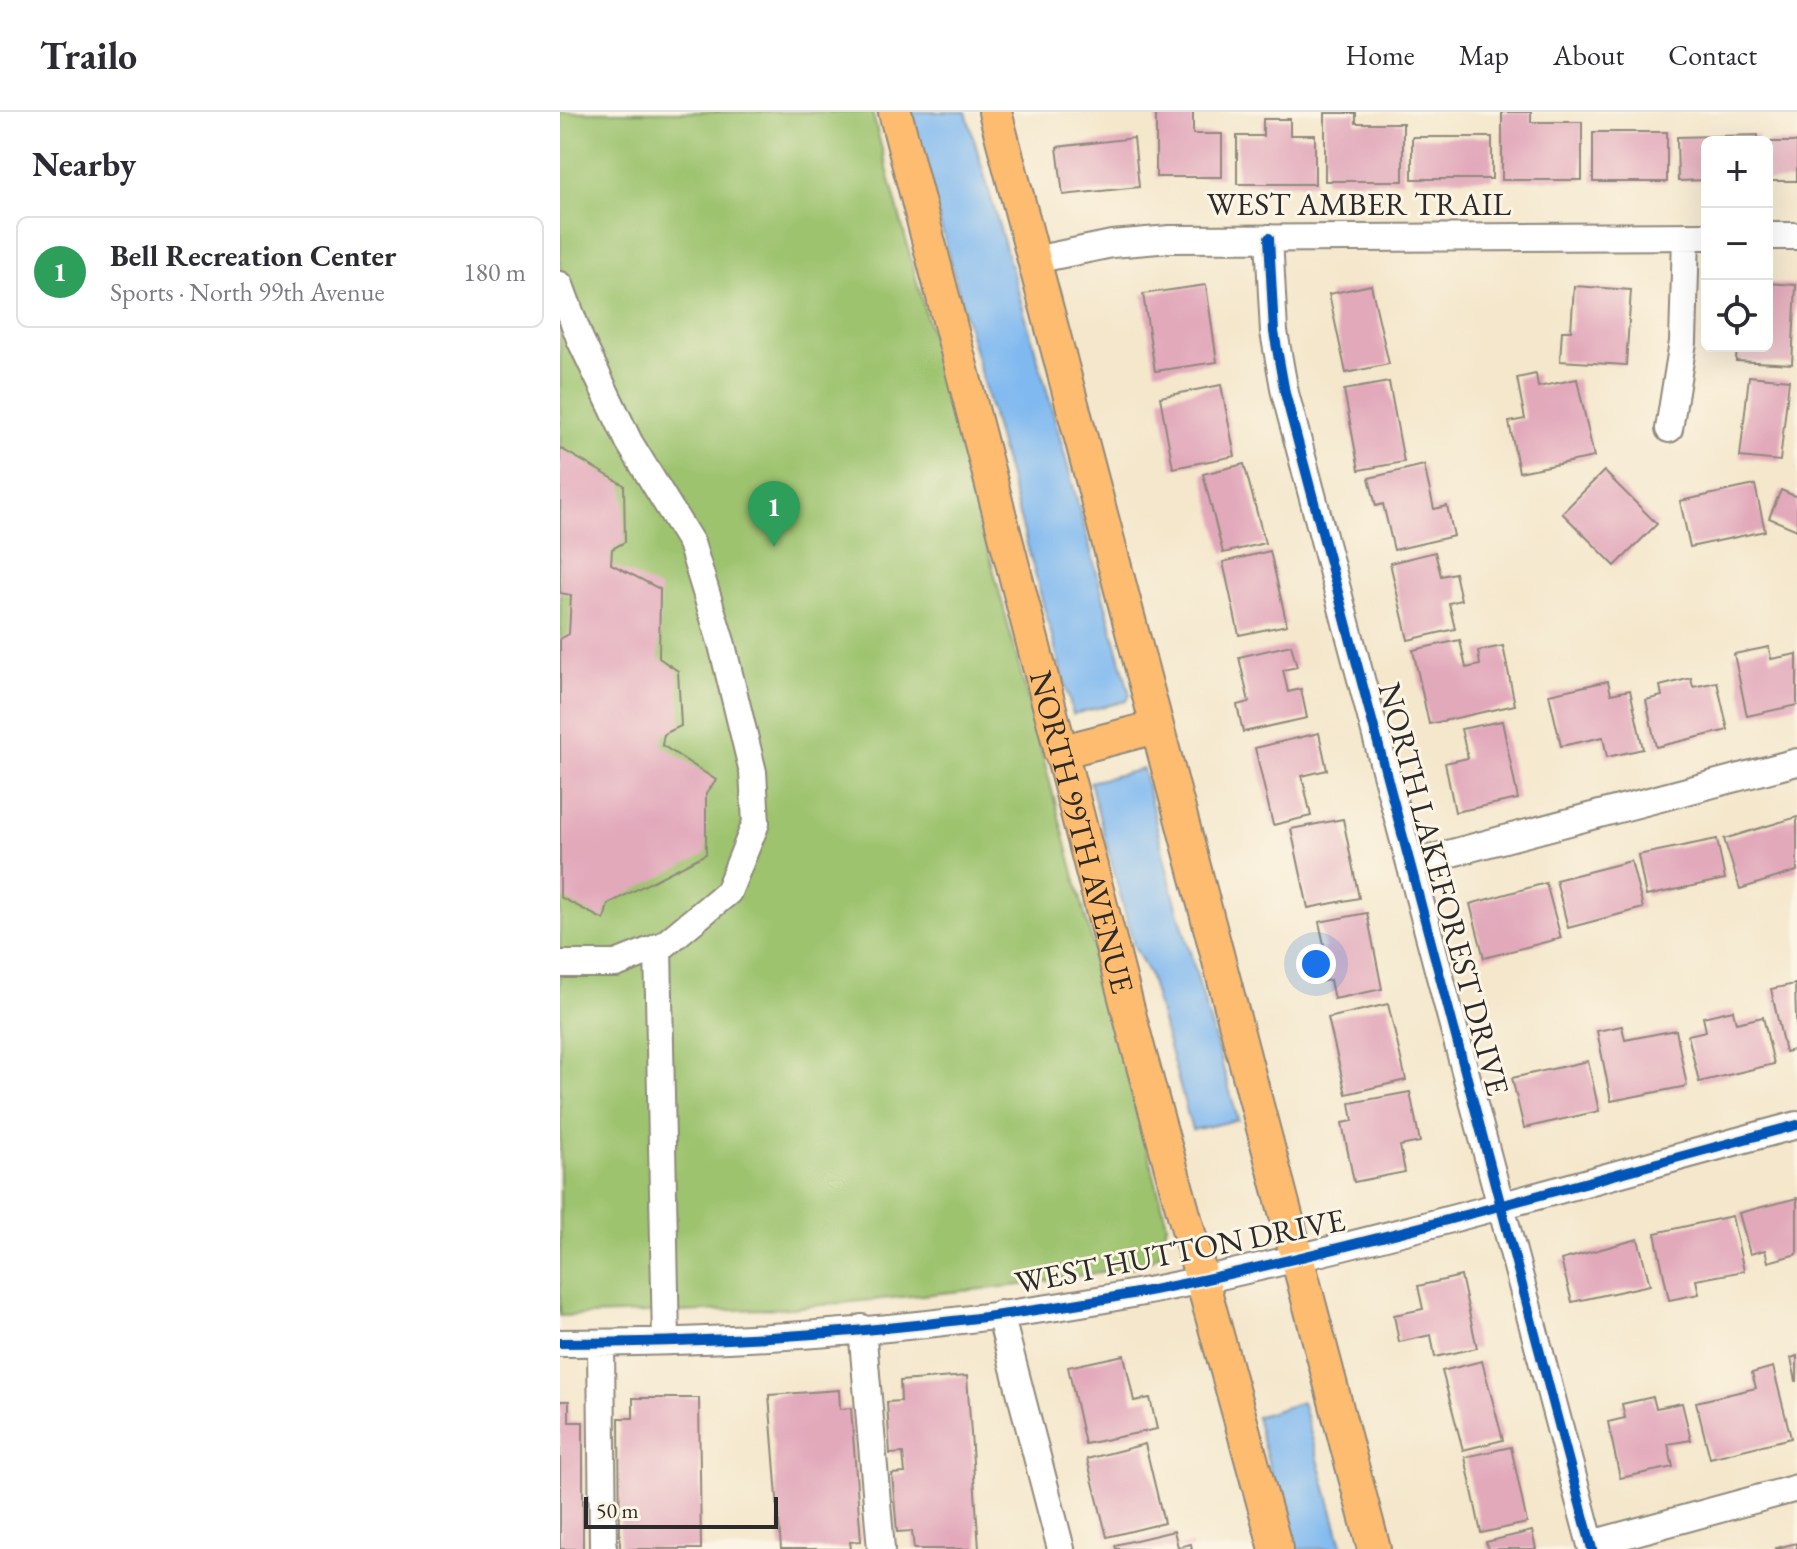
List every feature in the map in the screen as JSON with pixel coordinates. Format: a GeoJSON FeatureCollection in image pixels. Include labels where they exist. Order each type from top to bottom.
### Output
{"type":"FeatureCollection","features":[{"type":"Feature","properties":{"kind":"main road","name":"NORTH 99TH AVENUE"},"geometry":{"type":"LineString","coordinates":[[895,112],[1060,752],[1276,1549]]}},
{"type":"Feature","properties":{"kind":"main road"},"geometry":{"type":"LineString","coordinates":[[995,112],[1374,1549]]}},
{"type":"Feature","properties":{"kind":"main road"},"geometry":{"type":"LineString","coordinates":[[1060,752],[1156,727]]}},
{"type":"Feature","properties":{"kind":"street","name":"WEST AMBER TRAIL"},"geometry":{"type":"LineString","coordinates":[[1034,260],[1141,240],[1697,236],[1669,429]]}},
{"type":"Feature","properties":{"kind":"street"},"geometry":{"type":"LineString","coordinates":[[1773,236],[1797,236]]}},
{"type":"Feature","properties":{"kind":"street","name":"NORTH LAKEFOREST DRIVE"},"geometry":{"type":"LineString","coordinates":[[1269,238],[1274,332],[1285,393],[1592,1546]]}},
{"type":"Feature","properties":{"kind":"street"},"geometry":{"type":"LineString","coordinates":[[560,285],[580,339],[629,442],[691,543],[722,645],[753,772],[756,823],[728,892],[658,947],[616,964],[560,964]]}},
{"type":"Feature","properties":{"kind":"street"},"geometry":{"type":"LineString","coordinates":[[1410,864],[1797,762]]}},
{"type":"Feature","properties":{"kind":"street"},"geometry":{"type":"LineString","coordinates":[[658,947],[666,1341]]}},
{"type":"Feature","properties":{"kind":"street","name":"WEST HUTTON DRIVE"},"geometry":{"type":"LineString","coordinates":[[560,1343],[666,1341],[862,1328],[1000,1314],[1201,1280],[1797,1125]]}},
{"type":"Feature","properties":{"kind":"street"},"geometry":{"type":"LineString","coordinates":[[1000,1314],[1061,1549]]}},
{"type":"Feature","properties":{"kind":"street"},"geometry":{"type":"LineString","coordinates":[[862,1328],[881,1549]]}},
{"type":"Feature","properties":{"kind":"street"},"geometry":{"type":"LineString","coordinates":[[601,1343],[603,1549]]}},
{"type":"Feature","properties":{"kind":"street"},"geometry":{"type":"LineString","coordinates":[[1592,1546],[1797,1488]]}},
{"type":"Feature","properties":{"kind":"green space"},"geometry":{"type":"Polygon","coordinates":[[[560,112],[872,112],[1167,1224],[1160,1254],[1143,1265],[1022,1285],[791,1308],[560,1316],[560,112]]]}},
{"type":"Feature","properties":{"kind":"water"},"geometry":{"type":"Polygon","coordinates":[[[910,112],[966,112],[1051,405],[1130,695],[1126,701],[1073,714],[910,112]]]}},
{"type":"Feature","properties":{"kind":"water"},"geometry":{"type":"Polygon","coordinates":[[[1143,769],[1171,886],[1238,1120],[1192,1130],[1149,974],[1134,946],[1090,782],[1143,769]]]}},
{"type":"Feature","properties":{"kind":"water"},"geometry":{"type":"Polygon","coordinates":[[[1302,1402],[1343,1549],[1291,1549],[1256,1417],[1302,1402]]]}},
{"type":"Feature","properties":{"kind":"building"},"geometry":{"type":"Polygon","coordinates":[[[1156,112],[1193,112],[1193,134],[1222,134],[1222,177],[1156,177],[1156,112]]]}},
{"type":"Feature","properties":{"kind":"building"},"geometry":{"type":"Polygon","coordinates":[[[1502,112],[1531,112],[1531,122],[1582,122],[1582,180],[1502,180],[1502,112]]]}},
{"type":"Feature","properties":{"kind":"building"},"geometry":{"type":"Polygon","coordinates":[[[1325,113],[1356,113],[1356,123],[1403,123],[1403,181],[1325,181],[1325,113]]]}},
{"type":"Feature","properties":{"kind":"building"},"geometry":{"type":"Polygon","coordinates":[[[1263,119],[1290,119],[1290,135],[1315,135],[1315,184],[1237,184],[1237,136],[1263,136],[1263,119]]]}},
{"type":"Feature","properties":{"kind":"building"},"geometry":{"type":"Polygon","coordinates":[[[1593,132],[1667,132],[1667,182],[1593,182],[1593,132]]]}},
{"type":"Feature","properties":{"kind":"building"},"geometry":{"type":"Polygon","coordinates":[[[1701,136],[1701,180],[1678,181],[1677,137],[1701,136]]]}},
{"type":"Feature","properties":{"kind":"building"},"geometry":{"type":"Polygon","coordinates":[[[1412,137],[1492,137],[1492,179],[1412,179],[1412,137]]]}},
{"type":"Feature","properties":{"kind":"building"},"geometry":{"type":"Polygon","coordinates":[[[1134,138],[1139,187],[1063,195],[1057,147],[1134,138]]]}},
{"type":"Feature","properties":{"kind":"building"},"geometry":{"type":"Polygon","coordinates":[[[1773,142],[1797,142],[1797,181],[1773,181],[1773,142]]]}},
{"type":"Feature","properties":{"kind":"building"},"geometry":{"type":"Polygon","coordinates":[[[1773,283],[1796,285],[1792,364],[1736,361],[1737,352],[1773,352],[1773,283]]]}},
{"type":"Feature","properties":{"kind":"building"},"geometry":{"type":"Polygon","coordinates":[[[1206,285],[1217,362],[1155,371],[1143,294],[1206,285]]]}},
{"type":"Feature","properties":{"kind":"building"},"geometry":{"type":"Polygon","coordinates":[[[1371,285],[1389,364],[1346,373],[1329,294],[1371,285]]]}},
{"type":"Feature","properties":{"kind":"building"},"geometry":{"type":"Polygon","coordinates":[[[1574,286],[1631,290],[1626,365],[1560,361],[1562,331],[1571,331],[1574,286]]]}},
{"type":"Feature","properties":{"kind":"building"},"geometry":{"type":"Polygon","coordinates":[[[1536,374],[1538,387],[1577,379],[1594,457],[1519,472],[1509,422],[1525,419],[1517,378],[1536,374]]]}},
{"type":"Feature","properties":{"kind":"building"},"geometry":{"type":"Polygon","coordinates":[[[1749,376],[1789,380],[1780,461],[1740,457],[1749,376]]]}},
{"type":"Feature","properties":{"kind":"building"},"geometry":{"type":"Polygon","coordinates":[[[1389,382],[1404,462],[1359,470],[1344,390],[1389,382]]]}},
{"type":"Feature","properties":{"kind":"building"},"geometry":{"type":"Polygon","coordinates":[[[1221,385],[1235,456],[1173,468],[1160,397],[1221,385]]]}},
{"type":"Feature","properties":{"kind":"building"},"geometry":{"type":"Polygon","coordinates":[[[560,448],[624,485],[625,542],[612,549],[611,564],[660,589],[659,658],[678,671],[681,726],[664,734],[662,745],[716,780],[706,794],[706,854],[608,904],[604,920],[560,897],[560,639],[569,634],[571,595],[560,593],[560,448]]]}},
{"type":"Feature","properties":{"kind":"building"},"geometry":{"type":"Polygon","coordinates":[[[1244,464],[1265,543],[1223,553],[1203,474],[1244,464]]]}},
{"type":"Feature","properties":{"kind":"building"},"geometry":{"type":"Polygon","coordinates":[[[1424,465],[1434,509],[1447,506],[1454,536],[1394,550],[1383,504],[1376,506],[1369,478],[1424,465]]]}},
{"type":"Feature","properties":{"kind":"building"},"geometry":{"type":"Polygon","coordinates":[[[1604,471],[1657,524],[1615,566],[1562,513],[1604,471]]]}},
{"type":"Feature","properties":{"kind":"building"},"geometry":{"type":"Polygon","coordinates":[[[1755,485],[1765,531],[1690,547],[1680,501],[1755,485]]]}},
{"type":"Feature","properties":{"kind":"building"},"geometry":{"type":"Polygon","coordinates":[[[1781,490],[1797,497],[1797,530],[1769,518],[1781,490]]]}},
{"type":"Feature","properties":{"kind":"building"},"geometry":{"type":"Polygon","coordinates":[[[1270,551],[1287,625],[1239,635],[1223,562],[1270,551]]]}},
{"type":"Feature","properties":{"kind":"building"},"geometry":{"type":"Polygon","coordinates":[[[1435,552],[1441,576],[1455,573],[1461,600],[1449,603],[1455,629],[1408,640],[1390,563],[1435,552]]]}},
{"type":"Feature","properties":{"kind":"building"},"geometry":{"type":"Polygon","coordinates":[[[1460,640],[1466,668],[1480,665],[1478,651],[1503,646],[1515,705],[1429,724],[1413,650],[1460,640]]]}},
{"type":"Feature","properties":{"kind":"building"},"geometry":{"type":"Polygon","coordinates":[[[1291,645],[1297,667],[1283,670],[1288,692],[1301,689],[1307,718],[1243,732],[1237,705],[1249,702],[1239,657],[1291,645]]]}},
{"type":"Feature","properties":{"kind":"building"},"geometry":{"type":"Polygon","coordinates":[[[1769,647],[1771,659],[1797,654],[1797,705],[1747,716],[1734,654],[1769,647]]]}},
{"type":"Feature","properties":{"kind":"building"},"geometry":{"type":"Polygon","coordinates":[[[1691,678],[1693,687],[1717,682],[1728,730],[1656,747],[1646,700],[1662,696],[1660,686],[1691,678]]]}},
{"type":"Feature","properties":{"kind":"building"},"geometry":{"type":"Polygon","coordinates":[[[1608,681],[1611,694],[1630,690],[1643,749],[1607,757],[1603,737],[1561,746],[1549,694],[1608,681]]]}},
{"type":"Feature","properties":{"kind":"building"},"geometry":{"type":"Polygon","coordinates":[[[1502,721],[1518,799],[1455,812],[1445,763],[1468,758],[1461,729],[1502,721]]]}},
{"type":"Feature","properties":{"kind":"building"},"geometry":{"type":"Polygon","coordinates":[[[1319,733],[1327,770],[1302,776],[1311,816],[1273,825],[1255,748],[1319,733]]]}},
{"type":"Feature","properties":{"kind":"building"},"geometry":{"type":"Polygon","coordinates":[[[1797,817],[1797,871],[1740,889],[1724,839],[1797,817]]]}},
{"type":"Feature","properties":{"kind":"building"},"geometry":{"type":"Polygon","coordinates":[[[1343,819],[1359,898],[1308,908],[1291,829],[1343,819]]]}},
{"type":"Feature","properties":{"kind":"building"},"geometry":{"type":"Polygon","coordinates":[[[1717,839],[1725,879],[1646,896],[1638,855],[1717,839]]]}},
{"type":"Feature","properties":{"kind":"building"},"geometry":{"type":"Polygon","coordinates":[[[1631,861],[1643,908],[1568,928],[1556,880],[1631,861]]]}},
{"type":"Feature","properties":{"kind":"building"},"geometry":{"type":"Polygon","coordinates":[[[1546,883],[1561,938],[1484,958],[1470,904],[1546,883]]]}},
{"type":"Feature","properties":{"kind":"building"},"geometry":{"type":"Polygon","coordinates":[[[1367,913],[1382,989],[1334,999],[1330,980],[1314,983],[1308,952],[1325,949],[1319,922],[1367,913]]]}},
{"type":"Feature","properties":{"kind":"building"},"geometry":{"type":"Polygon","coordinates":[[[1795,984],[1797,1049],[1785,1052],[1771,989],[1795,984]]]}},
{"type":"Feature","properties":{"kind":"building"},"geometry":{"type":"Polygon","coordinates":[[[1388,1004],[1406,1080],[1346,1094],[1328,1018],[1388,1004]]]}},
{"type":"Feature","properties":{"kind":"building"},"geometry":{"type":"Polygon","coordinates":[[[1733,1010],[1736,1023],[1763,1017],[1774,1064],[1699,1082],[1688,1035],[1706,1031],[1703,1017],[1733,1010]]]}},
{"type":"Feature","properties":{"kind":"building"},"geometry":{"type":"Polygon","coordinates":[[[1622,1026],[1625,1040],[1676,1030],[1687,1086],[1611,1101],[1597,1031],[1622,1026]]]}},
{"type":"Feature","properties":{"kind":"building"},"geometry":{"type":"Polygon","coordinates":[[[1588,1061],[1599,1111],[1524,1128],[1512,1078],[1588,1061]]]}},
{"type":"Feature","properties":{"kind":"building"},"geometry":{"type":"Polygon","coordinates":[[[1410,1092],[1420,1142],[1400,1146],[1405,1172],[1354,1182],[1342,1123],[1353,1121],[1350,1103],[1410,1092]]]}},
{"type":"Feature","properties":{"kind":"building"},"geometry":{"type":"Polygon","coordinates":[[[1797,1198],[1797,1254],[1768,1262],[1765,1250],[1750,1254],[1739,1213],[1797,1198]]]}},
{"type":"Feature","properties":{"kind":"building"},"geometry":{"type":"Polygon","coordinates":[[[1732,1216],[1744,1271],[1696,1280],[1699,1294],[1669,1300],[1655,1233],[1732,1216]]]}},
{"type":"Feature","properties":{"kind":"building"},"geometry":{"type":"Polygon","coordinates":[[[1638,1239],[1650,1285],[1572,1302],[1561,1260],[1638,1239]]]}},
{"type":"Feature","properties":{"kind":"building"},"geometry":{"type":"Polygon","coordinates":[[[1461,1276],[1477,1348],[1435,1357],[1431,1335],[1399,1342],[1394,1315],[1423,1309],[1418,1286],[1461,1276]]]}},
{"type":"Feature","properties":{"kind":"building"},"geometry":{"type":"Polygon","coordinates":[[[1124,1355],[1134,1401],[1150,1398],[1157,1429],[1085,1444],[1068,1367],[1124,1355]]]}},
{"type":"Feature","properties":{"kind":"building"},"geometry":{"type":"Polygon","coordinates":[[[1797,1356],[1797,1381],[1796,1381],[1791,1358],[1797,1356]]]}},
{"type":"Feature","properties":{"kind":"building"},"geometry":{"type":"Polygon","coordinates":[[[1482,1361],[1503,1440],[1463,1450],[1442,1371],[1482,1361]]]}},
{"type":"Feature","properties":{"kind":"building"},"geometry":{"type":"Polygon","coordinates":[[[1773,1367],[1791,1438],[1710,1458],[1696,1402],[1756,1388],[1752,1373],[1773,1367]]]}},
{"type":"Feature","properties":{"kind":"building"},"geometry":{"type":"Polygon","coordinates":[[[967,1376],[979,1549],[914,1549],[912,1531],[897,1532],[892,1474],[905,1473],[903,1453],[890,1454],[887,1402],[901,1401],[900,1381],[967,1376]]]}},
{"type":"Feature","properties":{"kind":"building"},"geometry":{"type":"Polygon","coordinates":[[[839,1390],[840,1409],[851,1408],[861,1541],[850,1542],[851,1549],[781,1549],[769,1395],[839,1390]]]}},
{"type":"Feature","properties":{"kind":"building"},"geometry":{"type":"Polygon","coordinates":[[[1653,1397],[1656,1408],[1682,1403],[1691,1440],[1668,1444],[1673,1467],[1620,1478],[1608,1422],[1625,1418],[1622,1404],[1653,1397]]]}},
{"type":"Feature","properties":{"kind":"building"},"geometry":{"type":"Polygon","coordinates":[[[633,1398],[699,1398],[701,1549],[620,1549],[619,1418],[633,1418],[633,1398]]]}},
{"type":"Feature","properties":{"kind":"building"},"geometry":{"type":"Polygon","coordinates":[[[560,1401],[569,1401],[569,1422],[583,1422],[583,1549],[560,1549],[560,1401]]]}},
{"type":"Feature","properties":{"kind":"building"},"geometry":{"type":"Polygon","coordinates":[[[1145,1444],[1164,1523],[1107,1537],[1087,1459],[1145,1444]]]}},
{"type":"Feature","properties":{"kind":"building"},"geometry":{"type":"Polygon","coordinates":[[[1511,1447],[1527,1523],[1481,1533],[1465,1457],[1511,1447]]]}},
{"type":"Feature","properties":{"kind":"building"},"geometry":{"type":"Polygon","coordinates":[[[1174,1531],[1178,1547],[1191,1544],[1192,1549],[1116,1549],[1115,1545],[1174,1531]]]}},
{"type":"Feature","properties":{"kind":"building"},"geometry":{"type":"Polygon","coordinates":[[[1532,1531],[1536,1549],[1488,1549],[1486,1542],[1532,1531]]]}},
{"type":"Feature","properties":{"kind":"building"},"geometry":{"type":"Polygon","coordinates":[[[1797,1543],[1797,1549],[1776,1549],[1776,1548],[1797,1543]]]}},
{"type":"Feature","properties":{"kind":"cycle path"},"geometry":{"type":"LineString","coordinates":[[1269,238],[1274,332],[1285,393],[1592,1549]]}},
{"type":"Feature","properties":{"kind":"cycle path"},"geometry":{"type":"LineString","coordinates":[[560,1343],[802,1335],[963,1320],[1123,1296],[1352,1245],[1797,1125]]}},
{"type":"Feature","properties":{"kind":"place","name":"Bell Recreation Center"},"geometry":{"type":"Point","coordinates":[774,547]}}]}
